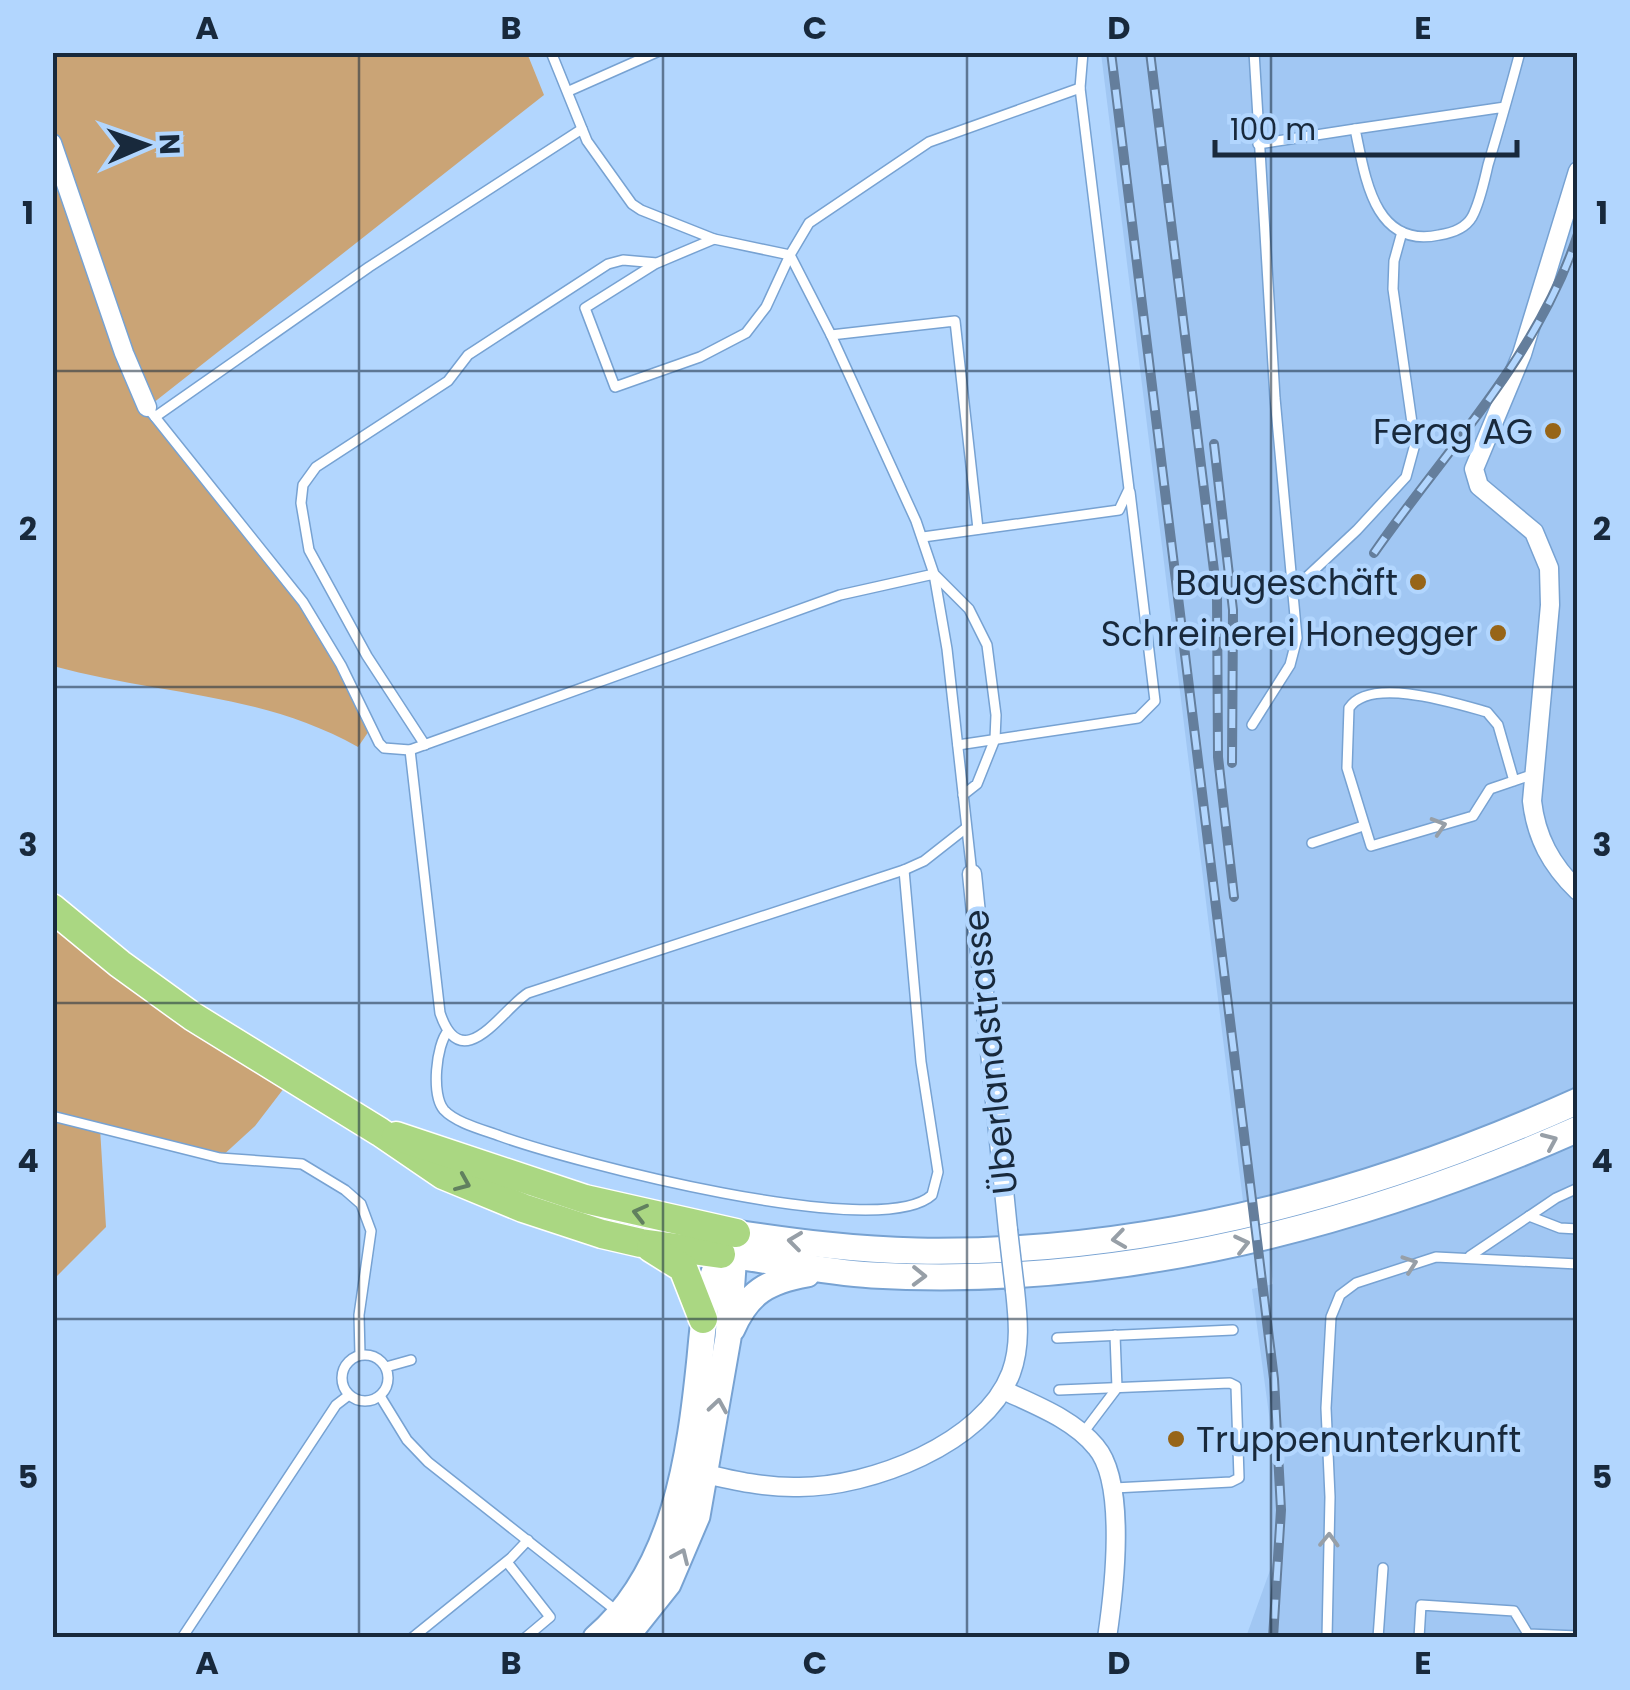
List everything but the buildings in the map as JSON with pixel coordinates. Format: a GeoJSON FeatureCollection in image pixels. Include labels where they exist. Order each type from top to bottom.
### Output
{"type":"FeatureCollection","features":[{"type":"Feature","properties":{"kind":"highway"},"geometry":{"type":"LineString","coordinates":[[52,908],[180,1008],[380,1132],[423,1164],[546,1216],[641,1243],[669,1256],[683,1268],[703,1319]]}},
{"type":"Feature","properties":{"kind":"highway"},"geometry":{"type":"LineString","coordinates":[[380,1132],[436,1147],[731,1248]]}},
{"type":"Feature","properties":{"kind":"highway"},"geometry":{"type":"LineString","coordinates":[[641,1243],[731,1248]]}},
{"type":"Feature","properties":{"kind":"main road"},"geometry":{"type":"LineString","coordinates":[[731,1248],[1035,1248],[1165,1232],[1260,1214],[1346,1189],[1476,1144],[1578,1101]]}},
{"type":"Feature","properties":{"kind":"main road"},"geometry":{"type":"LineString","coordinates":[[731,1248],[822,1271],[986,1276],[1096,1268],[1195,1254],[1368,1209],[1448,1182],[1578,1129]]}},
{"type":"Feature","properties":{"kind":"main road"},"geometry":{"type":"LineString","coordinates":[[596,1638],[631,1629],[659,1598],[693,1528],[703,1319],[709,1285],[731,1248]]}},
{"type":"Feature","properties":{"kind":"main road"},"geometry":{"type":"LineString","coordinates":[[728,1338],[731,1248]]}},
{"type":"Feature","properties":{"kind":"main road"},"geometry":{"type":"LineString","coordinates":[[695,1472],[728,1338],[742,1307],[762,1287],[778,1279],[822,1271]]}},
{"type":"Feature","properties":{"kind":"street"},"geometry":{"type":"LineString","coordinates":[[52,143],[124,354],[151,412]]}},
{"type":"Feature","properties":{"kind":"street"},"geometry":{"type":"LineString","coordinates":[[1578,171],[1518,366],[1476,456],[1474,469],[1479,486],[1534,532],[1549,568],[1550,605],[1532,800],[1538,833],[1552,862],[1578,890]]}},
{"type":"Feature","properties":{"kind":"street","name":"Überlandstrasse"},"geometry":{"type":"LineString","coordinates":[[972,874],[1014,1290],[1017,1350],[1003,1390]]}},
{"type":"Feature","properties":{"kind":"street"},"geometry":{"type":"LineString","coordinates":[[695,1472],[795,1488],[862,1478],[914,1459],[954,1438],[978,1421],[1003,1390],[1083,1433],[1106,1462],[1114,1488],[1108,1638]]}},
{"type":"Feature","properties":{"kind":"lane"},"geometry":{"type":"LineString","coordinates":[[552,52],[582,128],[632,204],[714,239],[790,254]]}},
{"type":"Feature","properties":{"kind":"lane"},"geometry":{"type":"LineString","coordinates":[[569,91],[656,52]]}},
{"type":"Feature","properties":{"kind":"lane"},"geometry":{"type":"LineString","coordinates":[[958,745],[1138,718],[1155,701],[1080,88],[1082,52]]}},
{"type":"Feature","properties":{"kind":"lane"},"geometry":{"type":"LineString","coordinates":[[1252,724],[1290,665],[1297,638],[1274,398],[1254,52]]}},
{"type":"Feature","properties":{"kind":"lane"},"geometry":{"type":"LineString","coordinates":[[1356,128],[1368,190],[1379,213],[1402,232],[1432,237],[1456,232],[1470,220],[1520,52]]}},
{"type":"Feature","properties":{"kind":"lane"},"geometry":{"type":"LineString","coordinates":[[714,239],[656,263],[585,308],[615,387],[700,357],[746,333],[766,308],[800,234],[819,214],[929,142],[1080,88]]}},
{"type":"Feature","properties":{"kind":"lane"},"geometry":{"type":"LineString","coordinates":[[1258,144],[1505,107]]}},
{"type":"Feature","properties":{"kind":"lane"},"geometry":{"type":"LineString","coordinates":[[582,128],[151,412],[304,602],[341,665],[379,743],[386,748],[410,750],[814,604],[870,586],[934,574]]}},
{"type":"Feature","properties":{"kind":"lane"},"geometry":{"type":"LineString","coordinates":[[1295,588],[1406,477],[1414,444],[1393,289],[1394,262],[1402,232]]}},
{"type":"Feature","properties":{"kind":"lane"},"geometry":{"type":"LineString","coordinates":[[790,254],[832,335],[922,537],[934,574],[972,874]]}},
{"type":"Feature","properties":{"kind":"lane"},"geometry":{"type":"LineString","coordinates":[[425,745],[366,656],[312,557],[301,513],[306,478],[448,381],[468,355],[608,264],[618,260],[656,263]]}},
{"type":"Feature","properties":{"kind":"lane"},"geometry":{"type":"LineString","coordinates":[[832,335],[955,321],[978,530]]}},
{"type":"Feature","properties":{"kind":"lane"},"geometry":{"type":"LineString","coordinates":[[922,537],[1119,510],[1129,489]]}},
{"type":"Feature","properties":{"kind":"lane"},"geometry":{"type":"LineString","coordinates":[[934,574],[968,608],[982,631],[992,677],[995,739],[977,784],[963,795]]}},
{"type":"Feature","properties":{"kind":"lane"},"geometry":{"type":"LineString","coordinates":[[1514,780],[1498,725],[1487,712],[1390,692],[1368,693],[1352,702],[1346,722],[1347,768],[1372,846],[1473,816],[1488,790],[1534,774]]}},
{"type":"Feature","properties":{"kind":"lane"},"geometry":{"type":"LineString","coordinates":[[410,750],[440,1013],[448,1031],[463,1040],[480,1038],[528,993],[904,870],[924,861],[966,828]]}},
{"type":"Feature","properties":{"kind":"lane"},"geometry":{"type":"LineString","coordinates":[[1312,842],[1363,826]]}},
{"type":"Feature","properties":{"kind":"lane"},"geometry":{"type":"LineString","coordinates":[[448,1031],[438,1050],[440,1104],[451,1115],[486,1130],[568,1158],[710,1192],[833,1207],[912,1207],[932,1195],[938,1172],[922,1062],[904,870]]}},
{"type":"Feature","properties":{"kind":"lane"},"geometry":{"type":"LineString","coordinates":[[52,1116],[220,1158],[302,1164],[354,1196],[367,1214],[372,1237],[359,1315],[360,1355]]}},
{"type":"Feature","properties":{"kind":"lane"},"geometry":{"type":"LineString","coordinates":[[1468,1257],[1578,1188]]}},
{"type":"Feature","properties":{"kind":"lane"},"geometry":{"type":"LineString","coordinates":[[1530,1216],[1560,1228],[1578,1230]]}},
{"type":"Feature","properties":{"kind":"lane"},"geometry":{"type":"LineString","coordinates":[[1327,1638],[1330,1497],[1326,1408],[1334,1304],[1340,1295],[1356,1283],[1430,1258],[1578,1264]]}},
{"type":"Feature","properties":{"kind":"lane"},"geometry":{"type":"LineString","coordinates":[[1057,1338],[1233,1330]]}},
{"type":"Feature","properties":{"kind":"lane"},"geometry":{"type":"LineString","coordinates":[[1083,1433],[1116,1388],[1115,1335]]}},
{"type":"Feature","properties":{"kind":"lane"},"geometry":{"type":"LineString","coordinates":[[360,1355],[375,1357],[386,1367],[388,1382],[380,1396],[361,1401],[344,1388],[346,1364],[360,1355]]}},
{"type":"Feature","properties":{"kind":"lane"},"geometry":{"type":"LineString","coordinates":[[386,1367],[412,1360]]}},
{"type":"Feature","properties":{"kind":"lane"},"geometry":{"type":"LineString","coordinates":[[1060,1390],[1230,1383],[1236,1386],[1240,1474],[1231,1482],[1114,1488]]}},
{"type":"Feature","properties":{"kind":"lane"},"geometry":{"type":"LineString","coordinates":[[182,1638],[336,1406],[349,1395]]}},
{"type":"Feature","properties":{"kind":"lane"},"geometry":{"type":"LineString","coordinates":[[380,1396],[408,1440],[428,1462],[528,1540],[631,1629]]}},
{"type":"Feature","properties":{"kind":"lane"},"geometry":{"type":"LineString","coordinates":[[412,1638],[528,1540]]}},
{"type":"Feature","properties":{"kind":"lane"},"geometry":{"type":"LineString","coordinates":[[506,1562],[550,1617],[525,1638]]}},
{"type":"Feature","properties":{"kind":"lane"},"geometry":{"type":"LineString","coordinates":[[1378,1638],[1383,1568]]}},
{"type":"Feature","properties":{"kind":"lane"},"geometry":{"type":"LineString","coordinates":[[1419,1638],[1422,1605],[1514,1611],[1528,1634],[1578,1636]]}},
{"type":"Feature","properties":{"kind":"shaded area"},"geometry":{"type":"Polygon","coordinates":[[[52,53],[527,53],[544,95],[148,407],[303,603],[371,728],[358,747],[284,715],[53,666],[52,53]]]}},
{"type":"Feature","properties":{"kind":"shaded area"},"geometry":{"type":"Polygon","coordinates":[[[1101,53],[1577,53],[1577,1637],[1246,1637],[1273,1562],[1270,1422],[1252,1289],[1273,1284],[1262,1197],[1243,1201],[1101,53]]]}},
{"type":"Feature","properties":{"kind":"shaded area"},"geometry":{"type":"Polygon","coordinates":[[[53,908],[291,1079],[255,1126],[220,1158],[100,1128],[106,1227],[53,1280],[53,908]]]}},
{"type":"Feature","properties":{"kind":"railway"},"geometry":{"type":"LineString","coordinates":[[1111,52],[1274,1379],[1281,1510],[1273,1638]]}},
{"type":"Feature","properties":{"kind":"railway"},"geometry":{"type":"LineString","coordinates":[[1150,52],[1217,595],[1218,757],[1234,897]]}},
{"type":"Feature","properties":{"kind":"railway"},"geometry":{"type":"LineString","coordinates":[[1374,553],[1515,362],[1560,279],[1578,234]]}},
{"type":"Feature","properties":{"kind":"railway"},"geometry":{"type":"LineString","coordinates":[[1214,444],[1233,610],[1232,763]]}},
{"type":"Feature","properties":{"kind":"place","name":"Ferag AG"},"geometry":{"type":"Point","coordinates":[1553,431]}},
{"type":"Feature","properties":{"kind":"place","name":"Baugeschäft"},"geometry":{"type":"Point","coordinates":[1418,582]}},
{"type":"Feature","properties":{"kind":"place","name":"Schreinerei Honegger"},"geometry":{"type":"Point","coordinates":[1498,633]}},
{"type":"Feature","properties":{"kind":"place","name":"Truppenunterkunft"},"geometry":{"type":"Point","coordinates":[1176,1439]}}]}
